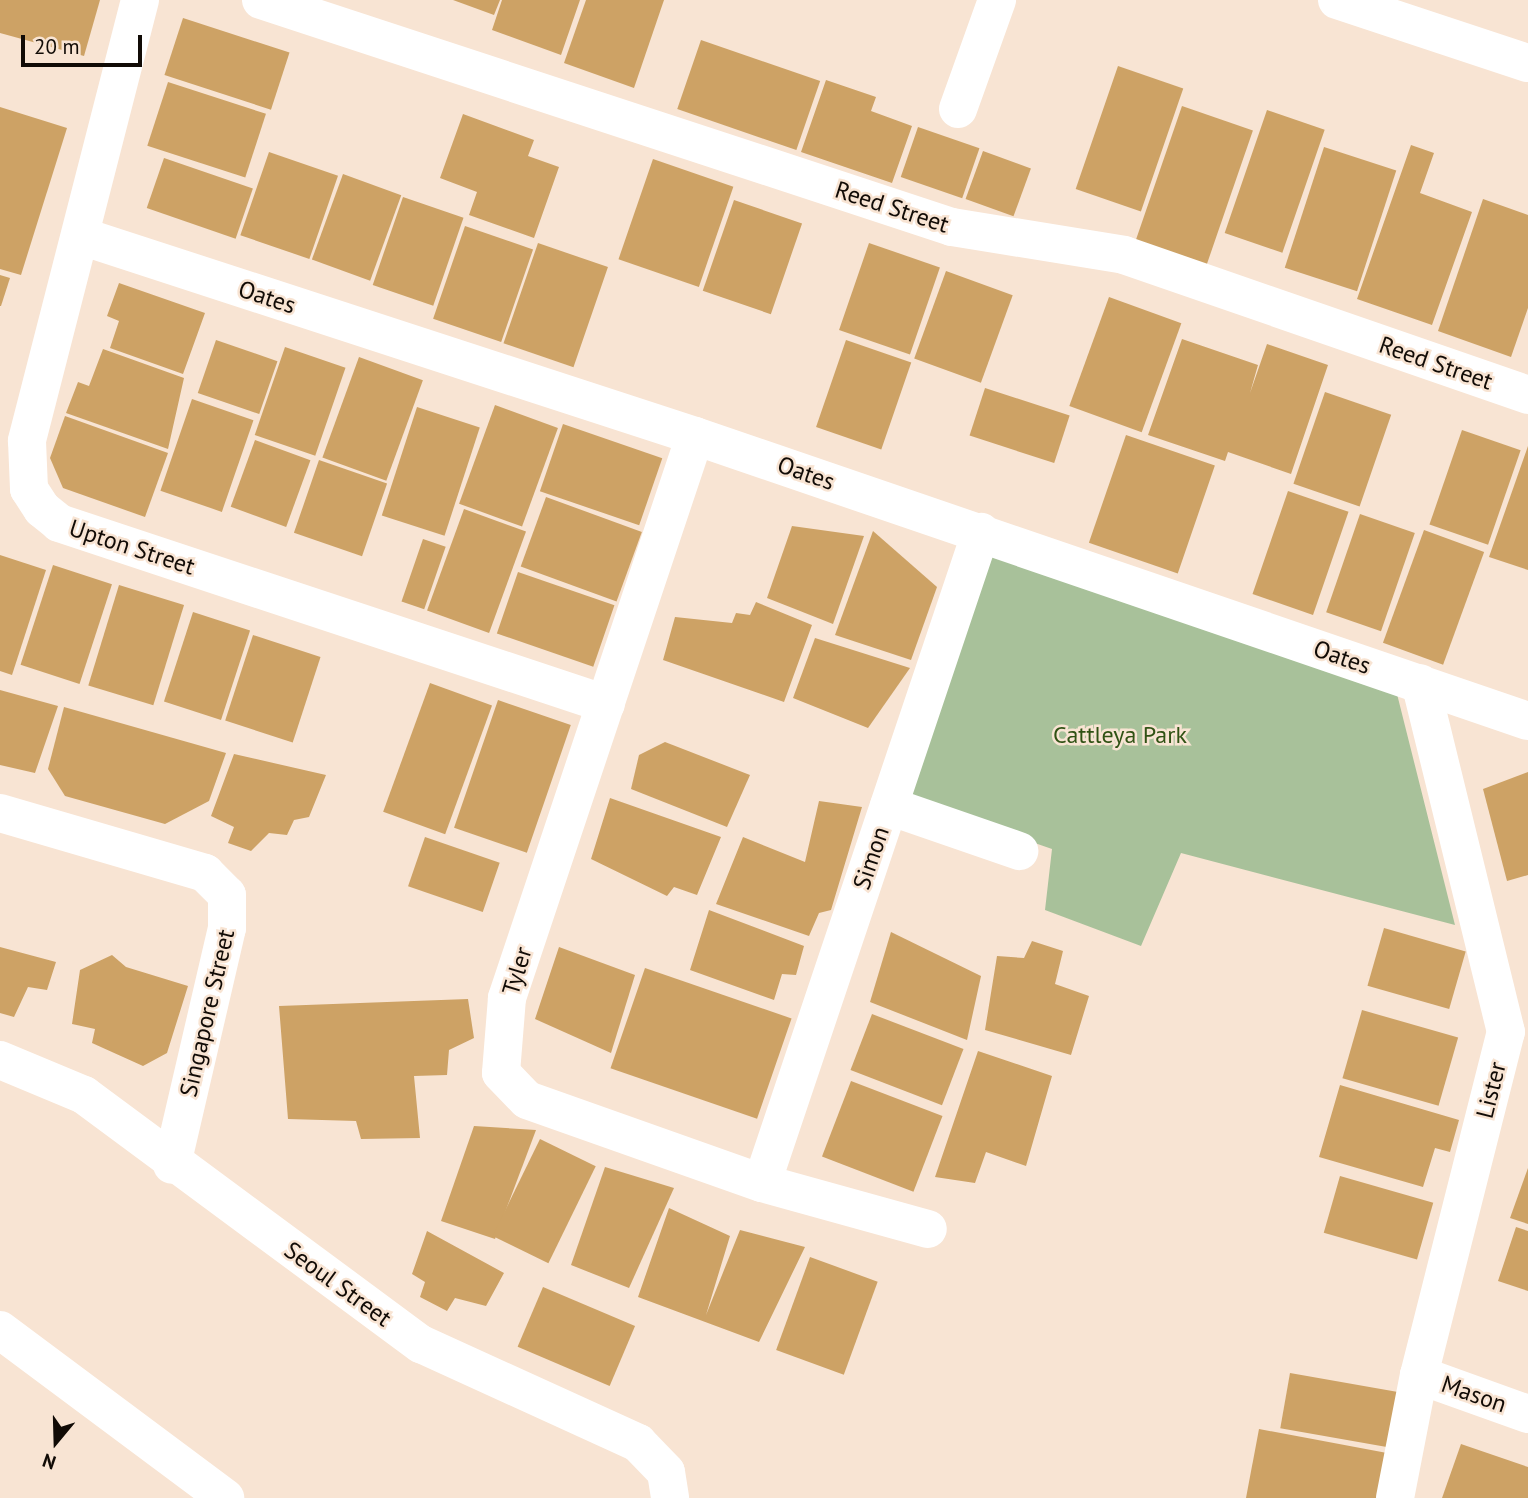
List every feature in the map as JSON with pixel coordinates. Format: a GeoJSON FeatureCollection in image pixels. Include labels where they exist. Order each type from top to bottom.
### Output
{"type":"FeatureCollection","features":[{"type":"Feature","properties":{"kind":"street","name":"Upton Street"},"geometry":{"type":"LineString","coordinates":[[140,0],[27,441],[29,489],[42,509],[59,523],[606,704]]}},
{"type":"Feature","properties":{"kind":"street","name":"Reed Street"},"geometry":{"type":"LineString","coordinates":[[261,0],[952,227],[1124,255],[1528,395]]}},
{"type":"Feature","properties":{"kind":"street"},"geometry":{"type":"LineString","coordinates":[[958,109],[997,0]]}},
{"type":"Feature","properties":{"kind":"street"},"geometry":{"type":"LineString","coordinates":[[1337,0],[1413,12],[1528,63]]}},
{"type":"Feature","properties":{"kind":"street","name":"Oates"},"geometry":{"type":"LineString","coordinates":[[80,236],[695,436],[1528,721]]}},
{"type":"Feature","properties":{"kind":"street","name":"Tyler"},"geometry":{"type":"LineString","coordinates":[[695,436],[507,998],[501,1073],[527,1100],[762,1183],[928,1229]]}},
{"type":"Feature","properties":{"kind":"street","name":"Simon"},"geometry":{"type":"LineString","coordinates":[[762,1183],[981,532]]}},
{"type":"Feature","properties":{"kind":"street","name":"Lister"},"geometry":{"type":"LineString","coordinates":[[1395,1498],[1419,1375],[1517,1036],[1420,684]]}},
{"type":"Feature","properties":{"kind":"street"},"geometry":{"type":"LineString","coordinates":[[889,806],[1018,851]]}},
{"type":"Feature","properties":{"kind":"street","name":"Singapore Street"},"geometry":{"type":"LineString","coordinates":[[0,813],[205,873],[227,895],[227,928],[172,1166]]}},
{"type":"Feature","properties":{"kind":"street","name":"Seoul Street"},"geometry":{"type":"LineString","coordinates":[[0,1060],[84,1095],[172,1166],[421,1344],[638,1443],[666,1472],[670,1498]]}},
{"type":"Feature","properties":{"kind":"street"},"geometry":{"type":"LineString","coordinates":[[0,1330],[225,1498]]}},
{"type":"Feature","properties":{"kind":"street","name":"Mason"},"geometry":{"type":"LineString","coordinates":[[1419,1375],[1528,1413]]}},
{"type":"Feature","properties":{"kind":"green space","name":"Cattleya Park"},"geometry":{"type":"Polygon","coordinates":[[[987,548],[1397,694],[1455,925],[1181,853],[1141,946],[1045,910],[1052,849],[903,797],[987,548]]]}},
{"type":"Feature","properties":{"kind":"building"},"geometry":{"type":"Polygon","coordinates":[[[0,0],[100,0],[84,56],[0,33],[0,0]]]}},
{"type":"Feature","properties":{"kind":"building"},"geometry":{"type":"Polygon","coordinates":[[[453,0],[500,0],[494,15],[453,0]]]}},
{"type":"Feature","properties":{"kind":"building"},"geometry":{"type":"Polygon","coordinates":[[[502,0],[580,0],[561,55],[492,30],[502,0]]]}},
{"type":"Feature","properties":{"kind":"building"},"geometry":{"type":"Polygon","coordinates":[[[586,0],[664,0],[634,88],[564,63],[586,0]]]}},
{"type":"Feature","properties":{"kind":"building"},"geometry":{"type":"Polygon","coordinates":[[[183,18],[290,53],[271,110],[164,75],[183,18]]]}},
{"type":"Feature","properties":{"kind":"building"},"geometry":{"type":"Polygon","coordinates":[[[701,40],[820,81],[796,150],[677,109],[701,40]]]}},
{"type":"Feature","properties":{"kind":"building"},"geometry":{"type":"Polygon","coordinates":[[[1118,66],[1183,88],[1141,211],[1076,189],[1118,66]]]}},
{"type":"Feature","properties":{"kind":"building"},"geometry":{"type":"Polygon","coordinates":[[[826,80],[876,97],[871,111],[912,126],[892,183],[801,152],[826,80]]]}},
{"type":"Feature","properties":{"kind":"building"},"geometry":{"type":"Polygon","coordinates":[[[168,82],[266,114],[245,178],[147,146],[168,82]]]}},
{"type":"Feature","properties":{"kind":"building"},"geometry":{"type":"Polygon","coordinates":[[[1182,106],[1253,130],[1207,265],[1136,240],[1182,106]]]}},
{"type":"Feature","properties":{"kind":"building"},"geometry":{"type":"Polygon","coordinates":[[[0,107],[67,128],[21,275],[0,269],[0,107]]]}},
{"type":"Feature","properties":{"kind":"building"},"geometry":{"type":"Polygon","coordinates":[[[1267,110],[1325,130],[1282,253],[1225,233],[1267,110]]]}},
{"type":"Feature","properties":{"kind":"building"},"geometry":{"type":"Polygon","coordinates":[[[463,114],[534,140],[528,156],[559,167],[534,238],[469,215],[477,192],[440,178],[463,114]]]}},
{"type":"Feature","properties":{"kind":"building"},"geometry":{"type":"Polygon","coordinates":[[[918,127],[979,148],[962,198],[901,177],[918,127]]]}},
{"type":"Feature","properties":{"kind":"building"},"geometry":{"type":"Polygon","coordinates":[[[1411,145],[1434,153],[1420,193],[1472,212],[1432,325],[1357,299],[1411,145]]]}},
{"type":"Feature","properties":{"kind":"building"},"geometry":{"type":"Polygon","coordinates":[[[1324,147],[1396,170],[1357,291],[1285,268],[1324,147]]]}},
{"type":"Feature","properties":{"kind":"building"},"geometry":{"type":"Polygon","coordinates":[[[983,151],[1031,168],[1013,216],[966,199],[983,151]]]}},
{"type":"Feature","properties":{"kind":"building"},"geometry":{"type":"Polygon","coordinates":[[[269,152],[338,176],[309,259],[240,235],[269,152]]]}},
{"type":"Feature","properties":{"kind":"building"},"geometry":{"type":"Polygon","coordinates":[[[164,158],[253,189],[236,239],[147,208],[164,158]]]}},
{"type":"Feature","properties":{"kind":"building"},"geometry":{"type":"Polygon","coordinates":[[[653,159],[733,187],[699,287],[618,259],[653,159]]]}},
{"type":"Feature","properties":{"kind":"building"},"geometry":{"type":"Polygon","coordinates":[[[343,174],[401,195],[370,281],[312,260],[343,174]]]}},
{"type":"Feature","properties":{"kind":"building"},"geometry":{"type":"Polygon","coordinates":[[[403,197],[464,218],[433,306],[373,285],[403,197]]]}},
{"type":"Feature","properties":{"kind":"building"},"geometry":{"type":"Polygon","coordinates":[[[1483,199],[1528,215],[1528,308],[1511,357],[1438,331],[1483,199]]]}},
{"type":"Feature","properties":{"kind":"building"},"geometry":{"type":"Polygon","coordinates":[[[734,200],[802,223],[771,314],[703,291],[734,200]]]}},
{"type":"Feature","properties":{"kind":"building"},"geometry":{"type":"Polygon","coordinates":[[[465,226],[533,249],[501,342],[433,319],[465,226]]]}},
{"type":"Feature","properties":{"kind":"building"},"geometry":{"type":"Polygon","coordinates":[[[538,243],[608,267],[573,367],[503,343],[538,243]]]}},
{"type":"Feature","properties":{"kind":"building"},"geometry":{"type":"Polygon","coordinates":[[[869,243],[940,267],[910,354],[839,330],[869,243]]]}},
{"type":"Feature","properties":{"kind":"building"},"geometry":{"type":"Polygon","coordinates":[[[946,271],[1013,295],[981,383],[914,358],[946,271]]]}},
{"type":"Feature","properties":{"kind":"building"},"geometry":{"type":"Polygon","coordinates":[[[0,275],[10,278],[1,306],[0,306],[0,275]]]}},
{"type":"Feature","properties":{"kind":"building"},"geometry":{"type":"Polygon","coordinates":[[[119,283],[205,313],[183,374],[110,348],[119,321],[107,316],[119,283]]]}},
{"type":"Feature","properties":{"kind":"building"},"geometry":{"type":"Polygon","coordinates":[[[1109,297],[1181,323],[1142,432],[1069,406],[1109,297]]]}},
{"type":"Feature","properties":{"kind":"building"},"geometry":{"type":"Polygon","coordinates":[[[1182,339],[1258,365],[1250,393],[1267,344],[1328,365],[1291,474],[1228,452],[1225,461],[1148,435],[1182,339]]]}},
{"type":"Feature","properties":{"kind":"building"},"geometry":{"type":"Polygon","coordinates":[[[216,340],[277,361],[259,414],[198,393],[216,340]]]}},
{"type":"Feature","properties":{"kind":"building"},"geometry":{"type":"Polygon","coordinates":[[[846,340],[911,362],[881,449],[816,427],[846,340]]]}},
{"type":"Feature","properties":{"kind":"building"},"geometry":{"type":"Polygon","coordinates":[[[285,347],[346,368],[315,456],[255,435],[285,347]]]}},
{"type":"Feature","properties":{"kind":"building"},"geometry":{"type":"Polygon","coordinates":[[[103,349],[184,378],[168,449],[66,413],[78,382],[89,386],[103,349]]]}},
{"type":"Feature","properties":{"kind":"building"},"geometry":{"type":"Polygon","coordinates":[[[359,357],[423,380],[386,481],[322,458],[359,357]]]}},
{"type":"Feature","properties":{"kind":"building"},"geometry":{"type":"Polygon","coordinates":[[[985,388],[1070,416],[1054,463],[970,436],[985,388]]]}},
{"type":"Feature","properties":{"kind":"building"},"geometry":{"type":"Polygon","coordinates":[[[1325,392],[1391,415],[1360,507],[1293,484],[1325,392]]]}},
{"type":"Feature","properties":{"kind":"building"},"geometry":{"type":"Polygon","coordinates":[[[192,399],[253,420],[222,512],[160,491],[192,399]]]}},
{"type":"Feature","properties":{"kind":"building"},"geometry":{"type":"Polygon","coordinates":[[[495,405],[558,428],[522,527],[459,504],[495,405]]]}},
{"type":"Feature","properties":{"kind":"building"},"geometry":{"type":"Polygon","coordinates":[[[417,407],[480,427],[445,536],[382,515],[417,407]]]}},
{"type":"Feature","properties":{"kind":"building"},"geometry":{"type":"Polygon","coordinates":[[[65,416],[168,453],[145,517],[63,488],[50,458],[65,416]]]}},
{"type":"Feature","properties":{"kind":"building"},"geometry":{"type":"Polygon","coordinates":[[[563,424],[662,458],[639,525],[540,491],[563,424]]]}},
{"type":"Feature","properties":{"kind":"building"},"geometry":{"type":"Polygon","coordinates":[[[1462,430],[1521,450],[1488,545],[1429,525],[1462,430]]]}},
{"type":"Feature","properties":{"kind":"building"},"geometry":{"type":"Polygon","coordinates":[[[1126,435],[1215,466],[1178,573],[1089,543],[1126,435]]]}},
{"type":"Feature","properties":{"kind":"building"},"geometry":{"type":"Polygon","coordinates":[[[255,440],[310,460],[286,527],[231,507],[255,440]]]}},
{"type":"Feature","properties":{"kind":"building"},"geometry":{"type":"Polygon","coordinates":[[[1528,446],[1528,570],[1489,557],[1528,446]]]}},
{"type":"Feature","properties":{"kind":"building"},"geometry":{"type":"Polygon","coordinates":[[[319,460],[387,483],[362,556],[294,533],[319,460]]]}},
{"type":"Feature","properties":{"kind":"building"},"geometry":{"type":"Polygon","coordinates":[[[1288,491],[1349,512],[1313,615],[1253,594],[1288,491]]]}},
{"type":"Feature","properties":{"kind":"building"},"geometry":{"type":"Polygon","coordinates":[[[546,497],[642,532],[617,601],[521,567],[546,497]]]}},
{"type":"Feature","properties":{"kind":"building"},"geometry":{"type":"Polygon","coordinates":[[[464,509],[526,532],[489,633],[427,610],[464,509]]]}},
{"type":"Feature","properties":{"kind":"building"},"geometry":{"type":"Polygon","coordinates":[[[1360,514],[1415,533],[1381,631],[1326,612],[1360,514]]]}},
{"type":"Feature","properties":{"kind":"building"},"geometry":{"type":"Polygon","coordinates":[[[792,526],[864,536],[833,624],[767,598],[792,526]]]}},
{"type":"Feature","properties":{"kind":"building"},"geometry":{"type":"Polygon","coordinates":[[[1424,530],[1484,552],[1443,665],[1383,643],[1424,530]]]}},
{"type":"Feature","properties":{"kind":"building"},"geometry":{"type":"Polygon","coordinates":[[[873,531],[937,587],[911,660],[835,635],[873,531]]]}},
{"type":"Feature","properties":{"kind":"building"},"geometry":{"type":"Polygon","coordinates":[[[423,539],[446,547],[424,609],[402,601],[423,539]]]}},
{"type":"Feature","properties":{"kind":"building"},"geometry":{"type":"Polygon","coordinates":[[[0,555],[46,570],[12,675],[0,671],[0,555]]]}},
{"type":"Feature","properties":{"kind":"building"},"geometry":{"type":"Polygon","coordinates":[[[53,565],[112,584],[80,684],[21,665],[53,565]]]}},
{"type":"Feature","properties":{"kind":"building"},"geometry":{"type":"Polygon","coordinates":[[[518,572],[614,605],[593,667],[497,633],[518,572]]]}},
{"type":"Feature","properties":{"kind":"building"},"geometry":{"type":"Polygon","coordinates":[[[119,585],[184,605],[153,705],[88,685],[119,585]]]}},
{"type":"Feature","properties":{"kind":"building"},"geometry":{"type":"Polygon","coordinates":[[[756,602],[812,625],[784,702],[663,660],[675,617],[732,623],[736,613],[750,615],[756,602]]]}},
{"type":"Feature","properties":{"kind":"building"},"geometry":{"type":"Polygon","coordinates":[[[193,612],[250,631],[221,720],[164,701],[193,612]]]}},
{"type":"Feature","properties":{"kind":"building"},"geometry":{"type":"Polygon","coordinates":[[[253,635],[321,657],[293,743],[225,721],[253,635]]]}},
{"type":"Feature","properties":{"kind":"building"},"geometry":{"type":"Polygon","coordinates":[[[815,638],[910,668],[868,728],[793,698],[815,638]]]}},
{"type":"Feature","properties":{"kind":"building"},"geometry":{"type":"Polygon","coordinates":[[[430,683],[492,706],[445,834],[383,812],[430,683]]]}},
{"type":"Feature","properties":{"kind":"building"},"geometry":{"type":"Polygon","coordinates":[[[0,690],[58,706],[35,773],[0,765],[0,690]]]}},
{"type":"Feature","properties":{"kind":"building"},"geometry":{"type":"Polygon","coordinates":[[[498,700],[571,725],[527,853],[454,828],[498,700]]]}},
{"type":"Feature","properties":{"kind":"building"},"geometry":{"type":"Polygon","coordinates":[[[64,707],[226,753],[209,801],[165,824],[65,796],[48,769],[64,707]]]}},
{"type":"Feature","properties":{"kind":"building"},"geometry":{"type":"Polygon","coordinates":[[[665,742],[750,775],[727,827],[631,789],[639,755],[665,742]]]}},
{"type":"Feature","properties":{"kind":"building"},"geometry":{"type":"Polygon","coordinates":[[[234,754],[326,775],[309,817],[294,820],[287,835],[269,833],[251,851],[228,843],[234,827],[211,816],[234,754]]]}},
{"type":"Feature","properties":{"kind":"building"},"geometry":{"type":"Polygon","coordinates":[[[1528,772],[1528,875],[1507,881],[1483,789],[1528,772]]]}},
{"type":"Feature","properties":{"kind":"building"},"geometry":{"type":"Polygon","coordinates":[[[610,798],[721,837],[697,895],[674,887],[667,896],[591,859],[610,798]]]}},
{"type":"Feature","properties":{"kind":"building"},"geometry":{"type":"Polygon","coordinates":[[[819,801],[862,807],[831,910],[819,913],[809,936],[716,904],[743,837],[805,862],[819,801]]]}},
{"type":"Feature","properties":{"kind":"building"},"geometry":{"type":"Polygon","coordinates":[[[425,837],[500,863],[483,912],[408,886],[425,837]]]}},
{"type":"Feature","properties":{"kind":"building"},"geometry":{"type":"Polygon","coordinates":[[[709,910],[804,946],[796,975],[782,974],[774,1000],[690,970],[709,910]]]}},
{"type":"Feature","properties":{"kind":"building"},"geometry":{"type":"Polygon","coordinates":[[[1384,928],[1466,951],[1449,1009],[1367,986],[1384,928]]]}},
{"type":"Feature","properties":{"kind":"building"},"geometry":{"type":"Polygon","coordinates":[[[891,932],[981,976],[967,1040],[870,1002],[891,932]]]}},
{"type":"Feature","properties":{"kind":"building"},"geometry":{"type":"Polygon","coordinates":[[[1032,941],[1063,951],[1055,984],[1089,996],[1071,1055],[985,1030],[997,956],[1024,958],[1032,941]]]}},
{"type":"Feature","properties":{"kind":"building"},"geometry":{"type":"Polygon","coordinates":[[[0,947],[56,962],[47,990],[28,987],[14,1017],[0,1013],[0,947]]]}},
{"type":"Feature","properties":{"kind":"building"},"geometry":{"type":"Polygon","coordinates":[[[559,947],[635,975],[611,1053],[535,1019],[559,947]]]}},
{"type":"Feature","properties":{"kind":"building"},"geometry":{"type":"Polygon","coordinates":[[[112,955],[126,967],[188,986],[167,1053],[143,1066],[92,1043],[95,1029],[72,1024],[80,970],[112,955]]]}},
{"type":"Feature","properties":{"kind":"building"},"geometry":{"type":"Polygon","coordinates":[[[645,968],[792,1018],[757,1119],[610,1068],[645,968]]]}},
{"type":"Feature","properties":{"kind":"building"},"geometry":{"type":"Polygon","coordinates":[[[468,999],[474,1038],[449,1050],[447,1075],[414,1076],[420,1138],[361,1139],[356,1121],[288,1119],[279,1006],[468,999]]]}},
{"type":"Feature","properties":{"kind":"building"},"geometry":{"type":"Polygon","coordinates":[[[1362,1010],[1458,1038],[1439,1106],[1342,1078],[1362,1010]]]}},
{"type":"Feature","properties":{"kind":"building"},"geometry":{"type":"Polygon","coordinates":[[[872,1014],[963,1049],[942,1105],[850,1070],[872,1014]]]}},
{"type":"Feature","properties":{"kind":"building"},"geometry":{"type":"Polygon","coordinates":[[[978,1051],[1052,1076],[1026,1166],[986,1152],[975,1183],[935,1177],[978,1051]]]}},
{"type":"Feature","properties":{"kind":"building"},"geometry":{"type":"Polygon","coordinates":[[[851,1081],[942,1116],[913,1192],[822,1157],[851,1081]]]}},
{"type":"Feature","properties":{"kind":"building"},"geometry":{"type":"Polygon","coordinates":[[[1340,1085],[1459,1120],[1450,1152],[1435,1148],[1423,1187],[1319,1157],[1340,1085]]]}},
{"type":"Feature","properties":{"kind":"building"},"geometry":{"type":"Polygon","coordinates":[[[474,1126],[536,1130],[495,1239],[441,1221],[474,1126]]]}},
{"type":"Feature","properties":{"kind":"building"},"geometry":{"type":"Polygon","coordinates":[[[540,1139],[596,1166],[548,1263],[493,1236],[540,1139]]]}},
{"type":"Feature","properties":{"kind":"building"},"geometry":{"type":"Polygon","coordinates":[[[605,1167],[674,1188],[629,1288],[571,1265],[605,1167]]]}},
{"type":"Feature","properties":{"kind":"building"},"geometry":{"type":"Polygon","coordinates":[[[1528,1168],[1528,1224],[1510,1218],[1528,1168]]]}},
{"type":"Feature","properties":{"kind":"building"},"geometry":{"type":"Polygon","coordinates":[[[1340,1176],[1433,1203],[1417,1259],[1324,1233],[1340,1176]]]}},
{"type":"Feature","properties":{"kind":"building"},"geometry":{"type":"Polygon","coordinates":[[[669,1208],[730,1236],[706,1315],[740,1230],[805,1247],[759,1342],[638,1297],[669,1208]]]}},
{"type":"Feature","properties":{"kind":"building"},"geometry":{"type":"Polygon","coordinates":[[[1516,1227],[1528,1231],[1528,1291],[1498,1281],[1516,1227]]]}},
{"type":"Feature","properties":{"kind":"building"},"geometry":{"type":"Polygon","coordinates":[[[427,1231],[504,1273],[486,1306],[455,1298],[447,1311],[420,1297],[425,1282],[412,1274],[427,1231]]]}},
{"type":"Feature","properties":{"kind":"building"},"geometry":{"type":"Polygon","coordinates":[[[810,1257],[878,1282],[844,1375],[776,1350],[810,1257]]]}},
{"type":"Feature","properties":{"kind":"building"},"geometry":{"type":"Polygon","coordinates":[[[543,1287],[635,1326],[610,1386],[518,1347],[543,1287]]]}},
{"type":"Feature","properties":{"kind":"building"},"geometry":{"type":"Polygon","coordinates":[[[1290,1373],[1399,1392],[1390,1447],[1280,1428],[1290,1373]]]}},
{"type":"Feature","properties":{"kind":"building"},"geometry":{"type":"Polygon","coordinates":[[[1259,1429],[1387,1453],[1379,1498],[1246,1498],[1259,1429]]]}},
{"type":"Feature","properties":{"kind":"building"},"geometry":{"type":"Polygon","coordinates":[[[1461,1444],[1528,1467],[1528,1498],[1442,1498],[1461,1444]]]}}]}
